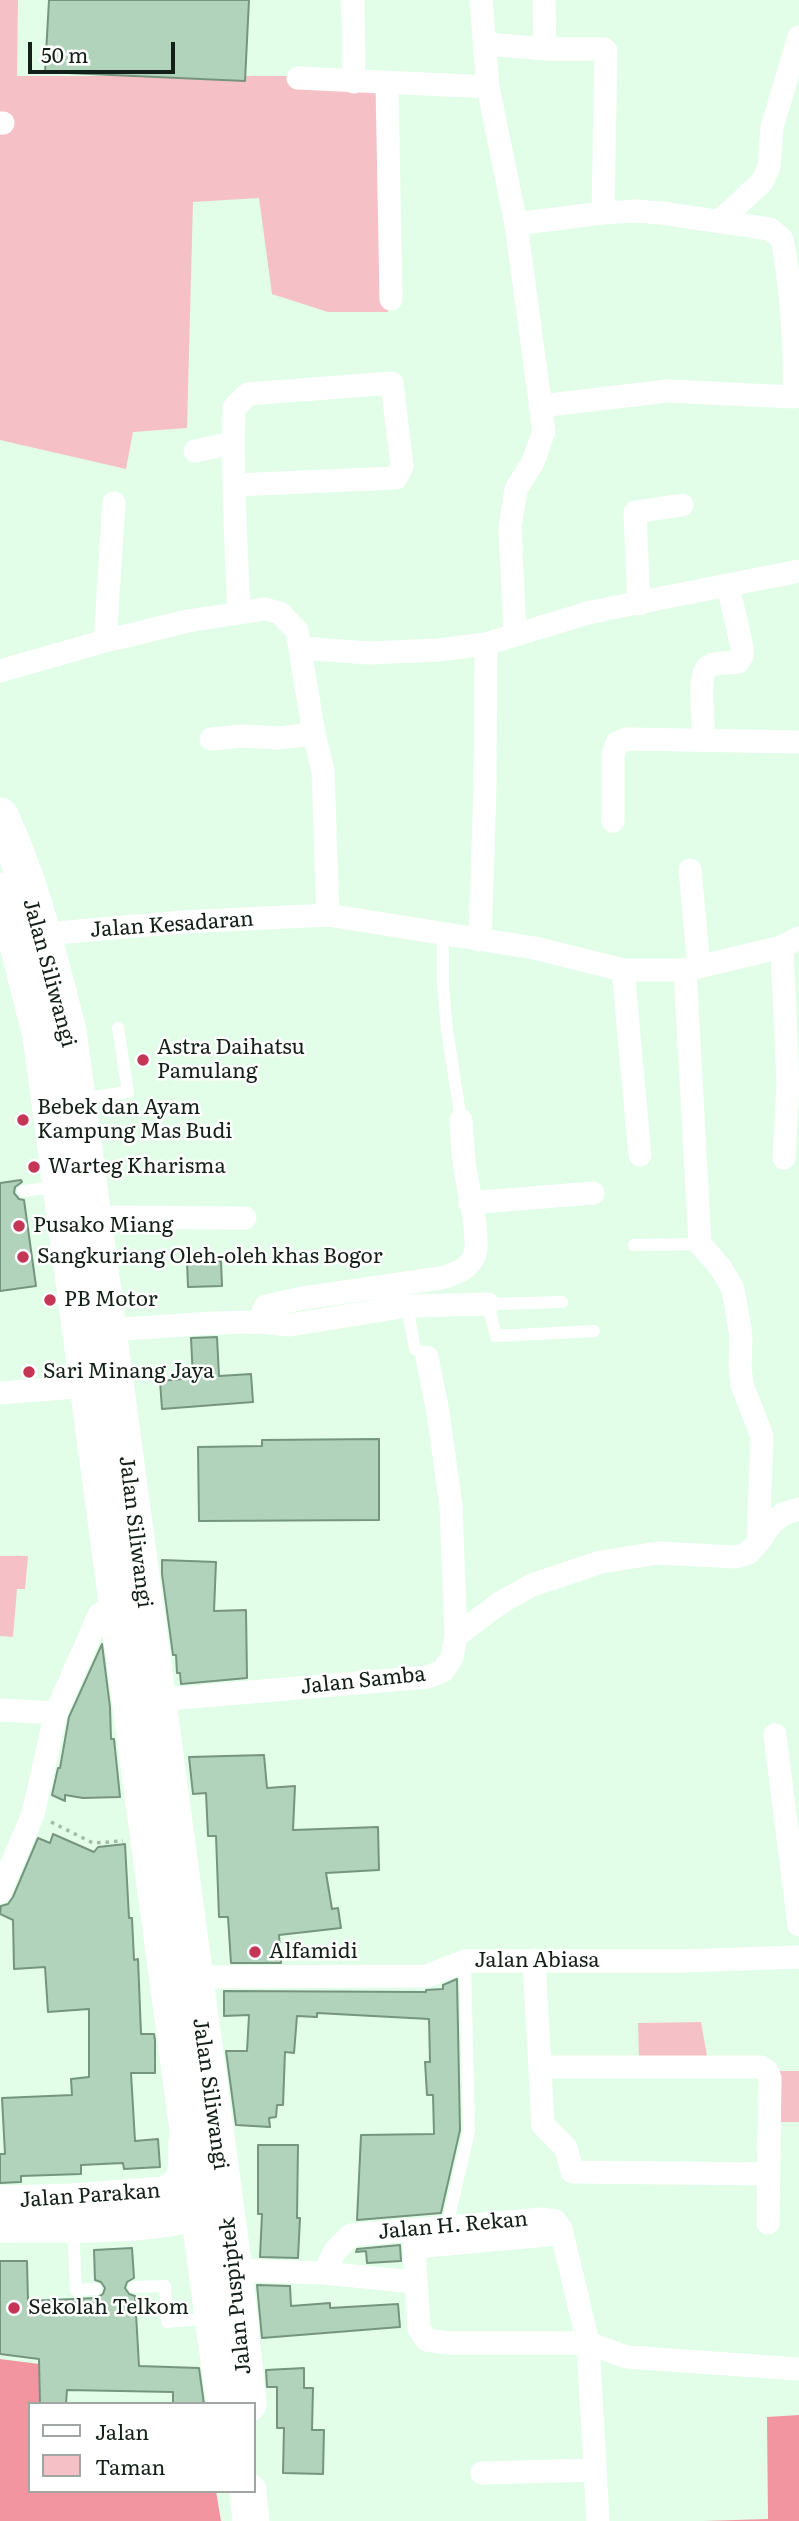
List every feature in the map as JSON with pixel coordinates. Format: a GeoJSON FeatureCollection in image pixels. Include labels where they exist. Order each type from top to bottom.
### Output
{"type":"FeatureCollection","features":[{"type":"Feature","properties":{"kind":"main road","name":"Jalan Siliwangi"},"geometry":{"type":"LineString","coordinates":[[0,816],[10,836],[29,936],[185,2104],[210,2201]]}},
{"type":"Feature","properties":{"kind":"main road","name":"Jalan Siliwangi"},"geometry":{"type":"LineString","coordinates":[[0,891],[29,936],[68,1031],[95,1217],[194,1977],[210,2201]]}},
{"type":"Feature","properties":{"kind":"main road","name":"Jalan Puspiptek"},"geometry":{"type":"LineString","coordinates":[[210,2201],[234,2270],[248,2402]]}},
{"type":"Feature","properties":{"kind":"main road","name":"Jalan Puspiptek"},"geometry":{"type":"LineString","coordinates":[[210,2201],[211,2318],[225,2402]]}},
{"type":"Feature","properties":{"kind":"main road"},"geometry":{"type":"LineString","coordinates":[[248,2493],[251,2521]]}},
{"type":"Feature","properties":{"kind":"street"},"geometry":{"type":"LineString","coordinates":[[353,0],[354,82]]}},
{"type":"Feature","properties":{"kind":"street"},"geometry":{"type":"LineString","coordinates":[[481,0],[488,87],[516,224],[544,431],[533,462],[516,489],[510,528],[515,634]]}},
{"type":"Feature","properties":{"kind":"street"},"geometry":{"type":"LineString","coordinates":[[544,0],[545,49]]}},
{"type":"Feature","properties":{"kind":"street"},"geometry":{"type":"LineString","coordinates":[[720,222],[762,181],[768,167],[772,127],[799,37]]}},
{"type":"Feature","properties":{"kind":"street"},"geometry":{"type":"LineString","coordinates":[[486,44],[606,51],[603,213]]}},
{"type":"Feature","properties":{"kind":"street"},"geometry":{"type":"LineString","coordinates":[[299,78],[488,87]]}},
{"type":"Feature","properties":{"kind":"street"},"geometry":{"type":"LineString","coordinates":[[387,84],[391,299]]}},
{"type":"Feature","properties":{"kind":"street"},"geometry":{"type":"LineString","coordinates":[[516,224],[603,213],[662,213],[770,229],[782,239],[795,351],[794,397],[668,391],[540,406]]}},
{"type":"Feature","properties":{"kind":"street"},"geometry":{"type":"LineString","coordinates":[[234,485],[396,478],[402,466],[392,383],[248,394],[234,408],[234,485],[239,611]]}},
{"type":"Feature","properties":{"kind":"street"},"geometry":{"type":"LineString","coordinates":[[195,451],[233,443]]}},
{"type":"Feature","properties":{"kind":"street"},"geometry":{"type":"LineString","coordinates":[[105,641],[114,503]]}},
{"type":"Feature","properties":{"kind":"street"},"geometry":{"type":"LineString","coordinates":[[639,604],[635,512],[682,505]]}},
{"type":"Feature","properties":{"kind":"street"},"geometry":{"type":"LineString","coordinates":[[301,648],[368,653],[438,650],[485,644],[591,612],[799,571]]}},
{"type":"Feature","properties":{"kind":"street"},"geometry":{"type":"LineString","coordinates":[[704,740],[702,679],[705,669],[711,665],[737,662],[743,647],[728,586]]}},
{"type":"Feature","properties":{"kind":"street"},"geometry":{"type":"LineString","coordinates":[[0,671],[105,641],[239,611],[265,609],[280,613],[297,631],[323,771],[328,915]]}},
{"type":"Feature","properties":{"kind":"street"},"geometry":{"type":"LineString","coordinates":[[480,940],[485,787],[485,644]]}},
{"type":"Feature","properties":{"kind":"street"},"geometry":{"type":"LineString","coordinates":[[211,739],[243,736],[278,738],[314,734]]}},
{"type":"Feature","properties":{"kind":"street"},"geometry":{"type":"LineString","coordinates":[[613,821],[613,755],[617,743],[626,739],[799,742]]}},
{"type":"Feature","properties":{"kind":"street"},"geometry":{"type":"LineString","coordinates":[[691,870],[700,1244],[721,1268],[733,1289],[741,1336],[740,1367],[743,1385],[762,1436],[758,1543]]}},
{"type":"Feature","properties":{"kind":"street","name":"Jalan Kesadaran"},"geometry":{"type":"LineString","coordinates":[[29,936],[183,922],[328,915],[534,948],[624,970],[692,968],[790,943]]}},
{"type":"Feature","properties":{"kind":"street"},"geometry":{"type":"LineString","coordinates":[[784,1158],[790,943]]}},
{"type":"Feature","properties":{"kind":"street"},"geometry":{"type":"LineString","coordinates":[[624,970],[640,1155]]}},
{"type":"Feature","properties":{"kind":"street"},"geometry":{"type":"LineString","coordinates":[[258,1322],[265,1306],[303,1298],[442,1279],[468,1266],[475,1255],[476,1241],[461,1120]]}},
{"type":"Feature","properties":{"kind":"street"},"geometry":{"type":"LineString","coordinates":[[470,1203],[593,1193]]}},
{"type":"Feature","properties":{"kind":"street"},"geometry":{"type":"LineString","coordinates":[[95,1217],[245,1218]]}},
{"type":"Feature","properties":{"kind":"street"},"geometry":{"type":"LineString","coordinates":[[109,1330],[258,1322],[290,1325],[407,1306],[488,1304]]}},
{"type":"Feature","properties":{"kind":"street"},"geometry":{"type":"LineString","coordinates":[[427,1357],[438,1412],[451,1506],[456,1636]]}},
{"type":"Feature","properties":{"kind":"street"},"geometry":{"type":"LineString","coordinates":[[0,1393],[88,1386]]}},
{"type":"Feature","properties":{"kind":"street"},"geometry":{"type":"LineString","coordinates":[[456,1636],[500,1602],[532,1585],[601,1562],[658,1553],[736,1557],[747,1553],[772,1523],[783,1514],[799,1509]]}},
{"type":"Feature","properties":{"kind":"street"},"geometry":{"type":"LineString","coordinates":[[0,1892],[33,1814],[56,1713],[99,1615],[118,1602]]}},
{"type":"Feature","properties":{"kind":"street","name":"Jalan Samba"},"geometry":{"type":"LineString","coordinates":[[157,1700],[428,1677],[443,1671],[452,1658],[456,1636]]}},
{"type":"Feature","properties":{"kind":"street"},"geometry":{"type":"LineString","coordinates":[[0,1710],[56,1713]]}},
{"type":"Feature","properties":{"kind":"street"},"geometry":{"type":"LineString","coordinates":[[775,1735],[789,1773],[799,1925]]}},
{"type":"Feature","properties":{"kind":"street","name":"Jalan Abiasa"},"geometry":{"type":"LineString","coordinates":[[194,1977],[428,1976],[464,1961],[682,1961],[799,1957]]}},
{"type":"Feature","properties":{"kind":"street"},"geometry":{"type":"LineString","coordinates":[[534,1960],[543,2125],[566,2148],[572,2172],[768,2174]]}},
{"type":"Feature","properties":{"kind":"street"},"geometry":{"type":"LineString","coordinates":[[540,2067],[761,2067],[767,2071],[770,2078],[768,2223]]}},
{"type":"Feature","properties":{"kind":"street","name":"Jalan Parakan"},"geometry":{"type":"LineString","coordinates":[[0,2226],[164,2193],[177,2187],[184,2175],[185,2104]]}},
{"type":"Feature","properties":{"kind":"street","name":"Jalan Parakan"},"geometry":{"type":"LineString","coordinates":[[0,2202],[72,2213],[174,2220],[210,2201]]}},
{"type":"Feature","properties":{"kind":"street","name":"Jalan H. Rekan"},"geometry":{"type":"LineString","coordinates":[[324,2273],[335,2251],[351,2235],[543,2219],[555,2221],[561,2229],[587,2343],[598,2521]]}},
{"type":"Feature","properties":{"kind":"street"},"geometry":{"type":"LineString","coordinates":[[548,2235],[414,2247],[414,2282],[419,2329],[427,2340],[447,2343],[587,2343],[627,2357],[799,2369]]}},
{"type":"Feature","properties":{"kind":"street"},"geometry":{"type":"LineString","coordinates":[[234,2270],[324,2273],[414,2282]]}},
{"type":"Feature","properties":{"kind":"street"},"geometry":{"type":"LineString","coordinates":[[482,2473],[594,2470]]}},
{"type":"Feature","properties":{"kind":"lane"},"geometry":{"type":"LineString","coordinates":[[443,934],[443,986],[447,1030],[461,1120]]}},
{"type":"Feature","properties":{"kind":"lane"},"geometry":{"type":"LineString","coordinates":[[78,1099],[128,1091],[118,1028]]}},
{"type":"Feature","properties":{"kind":"lane"},"geometry":{"type":"LineString","coordinates":[[23,1191],[62,1187]]}},
{"type":"Feature","properties":{"kind":"lane"},"geometry":{"type":"LineString","coordinates":[[634,1245],[700,1244]]}},
{"type":"Feature","properties":{"kind":"lane"},"geometry":{"type":"LineString","coordinates":[[562,1302],[488,1304],[496,1336],[594,1331]]}},
{"type":"Feature","properties":{"kind":"lane"},"geometry":{"type":"LineString","coordinates":[[407,1306],[415,1349],[427,1357]]}},
{"type":"Feature","properties":{"kind":"lane"},"geometry":{"type":"LineString","coordinates":[[447,2226],[469,2132],[464,1961]]}},
{"type":"Feature","properties":{"kind":"lane"},"geometry":{"type":"LineString","coordinates":[[72,2213],[76,2290],[96,2289]]}},
{"type":"Feature","properties":{"kind":"lane"},"geometry":{"type":"LineString","coordinates":[[134,2287],[164,2286],[167,2322],[211,2318]]}},
{"type":"Feature","properties":{"kind":"path"},"geometry":{"type":"LineString","coordinates":[[33,1814],[93,1843],[131,1841]]}},
{"type":"Feature","properties":{"kind":"green space"},"geometry":{"type":"Polygon","coordinates":[[[0,0],[18,0],[17,76],[381,76],[388,312],[328,312],[272,294],[259,198],[193,202],[187,428],[133,432],[126,469],[0,440],[0,0]]]}},
{"type":"Feature","properties":{"kind":"green space"},"geometry":{"type":"Polygon","coordinates":[[[0,1556],[28,1556],[25,1589],[17,1589],[13,1637],[0,1636],[0,1556]]]}},
{"type":"Feature","properties":{"kind":"green space"},"geometry":{"type":"Polygon","coordinates":[[[701,2022],[707,2056],[639,2057],[638,2023],[701,2022]]]}},
{"type":"Feature","properties":{"kind":"green space"},"geometry":{"type":"Polygon","coordinates":[[[778,2071],[799,2071],[799,2122],[778,2122],[778,2071]]]}},
{"type":"Feature","properties":{"kind":"shaded area"},"geometry":{"type":"Polygon","coordinates":[[[0,2359],[39,2364],[40,2402],[28,2402],[28,2493],[216,2493],[221,2521],[0,2521],[0,2359]]]}},
{"type":"Feature","properties":{"kind":"shaded area"},"geometry":{"type":"Polygon","coordinates":[[[799,2415],[799,2521],[704,2521],[768,2519],[767,2417],[799,2415]]]}},
{"type":"Feature","properties":{"kind":"building"},"geometry":{"type":"Polygon","coordinates":[[[49,0],[249,0],[245,81],[45,72],[49,0]]]}},
{"type":"Feature","properties":{"kind":"building"},"geometry":{"type":"Polygon","coordinates":[[[21,1180],[14,1193],[24,1200],[36,1286],[0,1291],[0,1183],[21,1180]]]}},
{"type":"Feature","properties":{"kind":"building"},"geometry":{"type":"Polygon","coordinates":[[[221,1261],[222,1286],[188,1287],[187,1262],[221,1261]]]}},
{"type":"Feature","properties":{"kind":"building"},"geometry":{"type":"Polygon","coordinates":[[[217,1337],[219,1376],[251,1374],[253,1402],[162,1409],[160,1381],[193,1378],[191,1338],[217,1337]]]}},
{"type":"Feature","properties":{"kind":"building"},"geometry":{"type":"Polygon","coordinates":[[[379,1439],[379,1520],[199,1521],[198,1447],[262,1446],[262,1440],[379,1439]]]}},
{"type":"Feature","properties":{"kind":"building"},"geometry":{"type":"Polygon","coordinates":[[[162,1560],[216,1562],[214,1611],[246,1610],[247,1678],[181,1684],[176,1655],[173,1655],[162,1560]]]}},
{"type":"Feature","properties":{"kind":"building"},"geometry":{"type":"Polygon","coordinates":[[[102,1644],[111,1739],[114,1739],[120,1797],[83,1798],[65,1795],[65,1801],[52,1795],[69,1717],[102,1644]]]}},
{"type":"Feature","properties":{"kind":"building"},"geometry":{"type":"Polygon","coordinates":[[[264,1755],[267,1788],[295,1786],[293,1830],[378,1827],[379,1870],[326,1873],[332,1909],[338,1908],[341,1928],[279,1935],[281,1963],[231,1963],[228,1917],[219,1917],[216,1836],[208,1836],[206,1793],[193,1794],[189,1757],[264,1755]]]}},
{"type":"Feature","properties":{"kind":"building"},"geometry":{"type":"Polygon","coordinates":[[[53,1834],[94,1852],[98,1847],[125,1844],[129,1918],[132,1918],[134,1960],[138,1959],[141,2034],[154,2034],[155,2040],[155,2073],[131,2073],[135,2141],[158,2139],[160,2167],[124,2169],[123,2163],[81,2165],[81,2174],[21,2176],[21,2182],[0,2183],[0,2154],[5,2154],[2,2098],[72,2095],[71,2079],[89,2077],[89,2009],[48,2012],[45,1967],[14,1969],[13,1920],[0,1914],[1,1906],[8,1904],[13,1897],[38,1838],[50,1843],[53,1834]]]}},
{"type":"Feature","properties":{"kind":"building"},"geometry":{"type":"Polygon","coordinates":[[[457,1979],[460,2130],[441,2213],[357,2220],[361,2135],[434,2134],[433,2095],[427,2095],[425,2062],[430,2062],[429,2019],[317,2013],[317,2017],[297,2016],[294,2053],[285,2052],[283,2105],[277,2105],[276,2117],[269,2118],[270,2127],[236,2125],[226,2051],[247,2051],[249,2015],[224,2016],[224,1991],[426,1992],[443,1989],[443,1985],[457,1979]]]}},
{"type":"Feature","properties":{"kind":"building"},"geometry":{"type":"Polygon","coordinates":[[[258,2145],[298,2145],[298,2258],[260,2257],[262,2214],[258,2214],[258,2145]]]}},
{"type":"Feature","properties":{"kind":"building"},"geometry":{"type":"Polygon","coordinates":[[[400,2245],[401,2261],[367,2263],[366,2251],[356,2252],[357,2249],[400,2245]]]}},
{"type":"Feature","properties":{"kind":"building"},"geometry":{"type":"Polygon","coordinates":[[[132,2248],[134,2278],[127,2282],[125,2288],[129,2294],[135,2296],[139,2366],[199,2368],[204,2402],[173,2402],[173,2392],[67,2390],[66,2402],[40,2402],[39,2359],[0,2354],[0,2261],[27,2261],[28,2301],[96,2298],[103,2294],[105,2288],[101,2282],[95,2280],[94,2250],[132,2248]]]}},
{"type":"Feature","properties":{"kind":"building"},"geometry":{"type":"Polygon","coordinates":[[[257,2285],[290,2286],[291,2306],[330,2303],[330,2308],[398,2304],[400,2327],[262,2338],[257,2285]]]}},
{"type":"Feature","properties":{"kind":"building"},"geometry":{"type":"Polygon","coordinates":[[[304,2368],[304,2388],[313,2388],[312,2430],[324,2430],[323,2474],[283,2473],[284,2428],[277,2428],[277,2387],[267,2387],[266,2370],[304,2368]]]}},
{"type":"Feature","properties":{"kind":"place","name":"Astra Daihatsu Pamulang"},"geometry":{"type":"Point","coordinates":[143,1060]}},
{"type":"Feature","properties":{"kind":"place","name":"Bebek dan Ayam Kampung Mas Budi"},"geometry":{"type":"Point","coordinates":[23,1120]}},
{"type":"Feature","properties":{"kind":"place","name":"Warteg Kharisma"},"geometry":{"type":"Point","coordinates":[34,1167]}},
{"type":"Feature","properties":{"kind":"place","name":"Pusako Miang"},"geometry":{"type":"Point","coordinates":[19,1226]}},
{"type":"Feature","properties":{"kind":"place","name":"Sangkuriang Oleh-oleh khas Bogor"},"geometry":{"type":"Point","coordinates":[23,1257]}},
{"type":"Feature","properties":{"kind":"place","name":"PB Motor"},"geometry":{"type":"Point","coordinates":[50,1300]}},
{"type":"Feature","properties":{"kind":"place","name":"Sari Minang Jaya"},"geometry":{"type":"Point","coordinates":[29,1372]}},
{"type":"Feature","properties":{"kind":"place","name":"Alfamidi"},"geometry":{"type":"Point","coordinates":[255,1952]}},
{"type":"Feature","properties":{"kind":"place","name":"Sekolah Telkom"},"geometry":{"type":"Point","coordinates":[14,2308]}}]}
